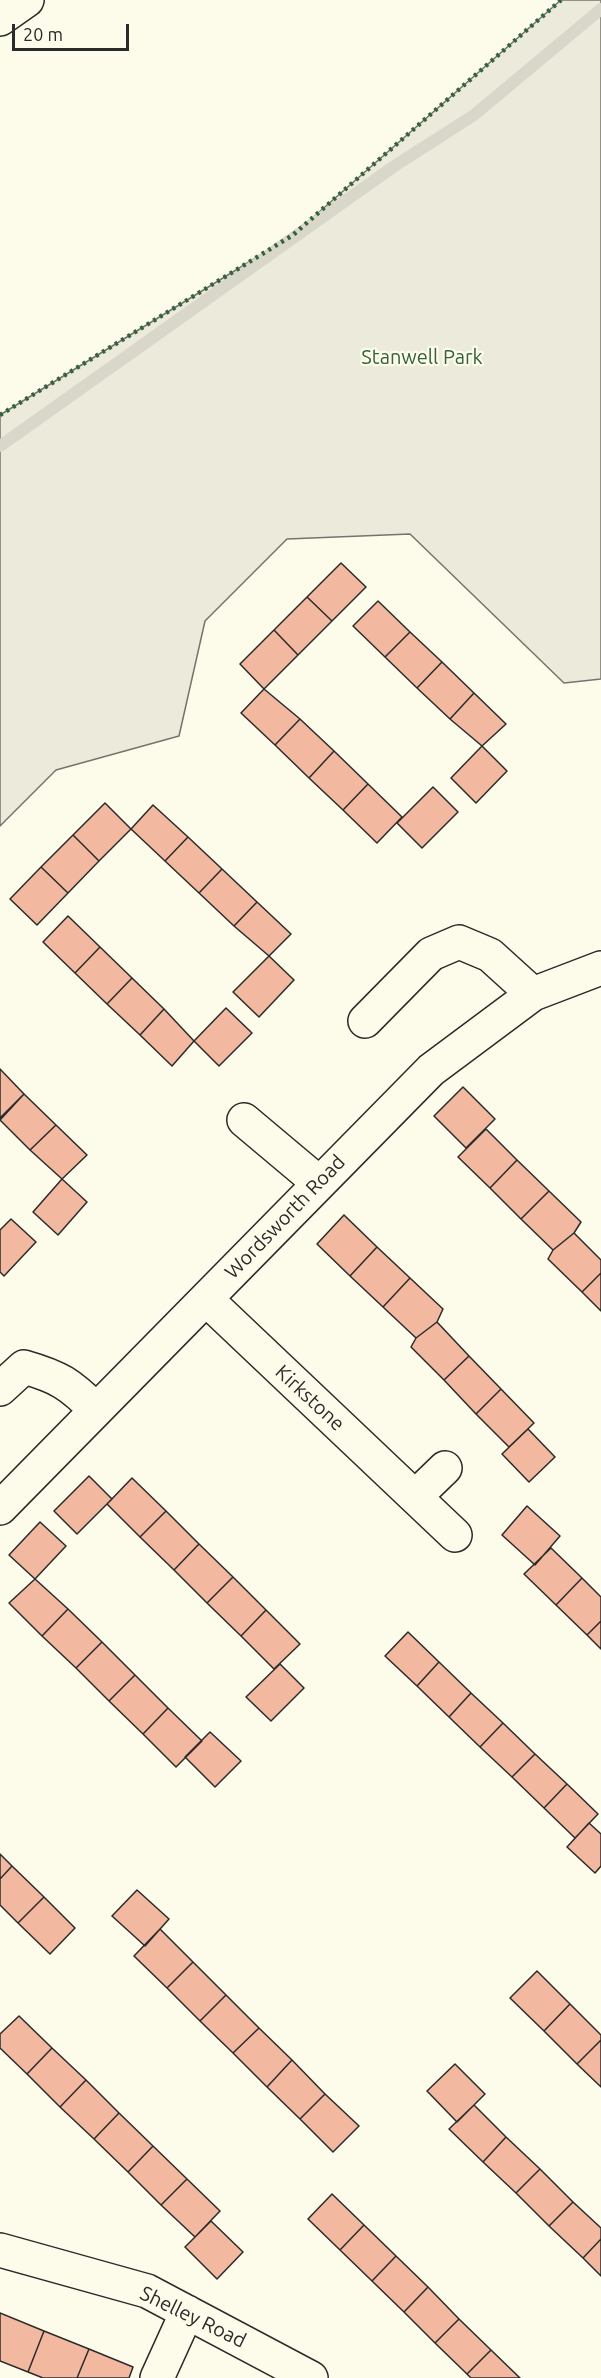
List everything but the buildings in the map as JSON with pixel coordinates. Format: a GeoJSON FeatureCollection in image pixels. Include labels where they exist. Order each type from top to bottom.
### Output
{"type":"FeatureCollection","features":[{"type":"Feature","properties":{"kind":"street"},"geometry":{"type":"LineString","coordinates":[[0,19],[27,0]]}},
{"type":"Feature","properties":{"kind":"street"},"geometry":{"type":"LineString","coordinates":[[365,1021],[431,954],[459,942],[489,955],[533,994]]}},
{"type":"Feature","properties":{"kind":"street","name":"Wordsworth Road"},"geometry":{"type":"LineString","coordinates":[[0,1508],[431,1070],[533,994],[601,968]]}},
{"type":"Feature","properties":{"kind":"street"},"geometry":{"type":"LineString","coordinates":[[244,1120],[319,1183]]}},
{"type":"Feature","properties":{"kind":"street","name":"Kirkstone"},"geometry":{"type":"LineString","coordinates":[[206,1299],[455,1535]]}},
{"type":"Feature","properties":{"kind":"street"},"geometry":{"type":"LineString","coordinates":[[0,1389],[24,1367],[53,1375],[77,1391],[96,1410]]}},
{"type":"Feature","properties":{"kind":"street"},"geometry":{"type":"LineString","coordinates":[[415,1497],[444,1468]]}},
{"type":"Feature","properties":{"kind":"street","name":"Shelley Road"},"geometry":{"type":"LineString","coordinates":[[0,2250],[147,2291],[311,2378]]}},
{"type":"Feature","properties":{"kind":"street"},"geometry":{"type":"LineString","coordinates":[[157,2378],[187,2312]]}},
{"type":"Feature","properties":{"kind":"green space","name":"Stanwell Park"},"geometry":{"type":"Polygon","coordinates":[[[561,0],[601,0],[601,679],[564,683],[410,534],[287,539],[205,621],[179,736],[56,770],[0,826],[0,415],[293,235],[561,0]]]}},
{"type":"Feature","properties":{"kind":"waterway"},"geometry":{"type":"LineString","coordinates":[[0,446],[393,167],[474,115],[601,9]]}},
{"type":"Feature","properties":{"kind":"hedge"},"geometry":{"type":"LineString","coordinates":[[0,415],[293,235],[561,0]]}}]}
